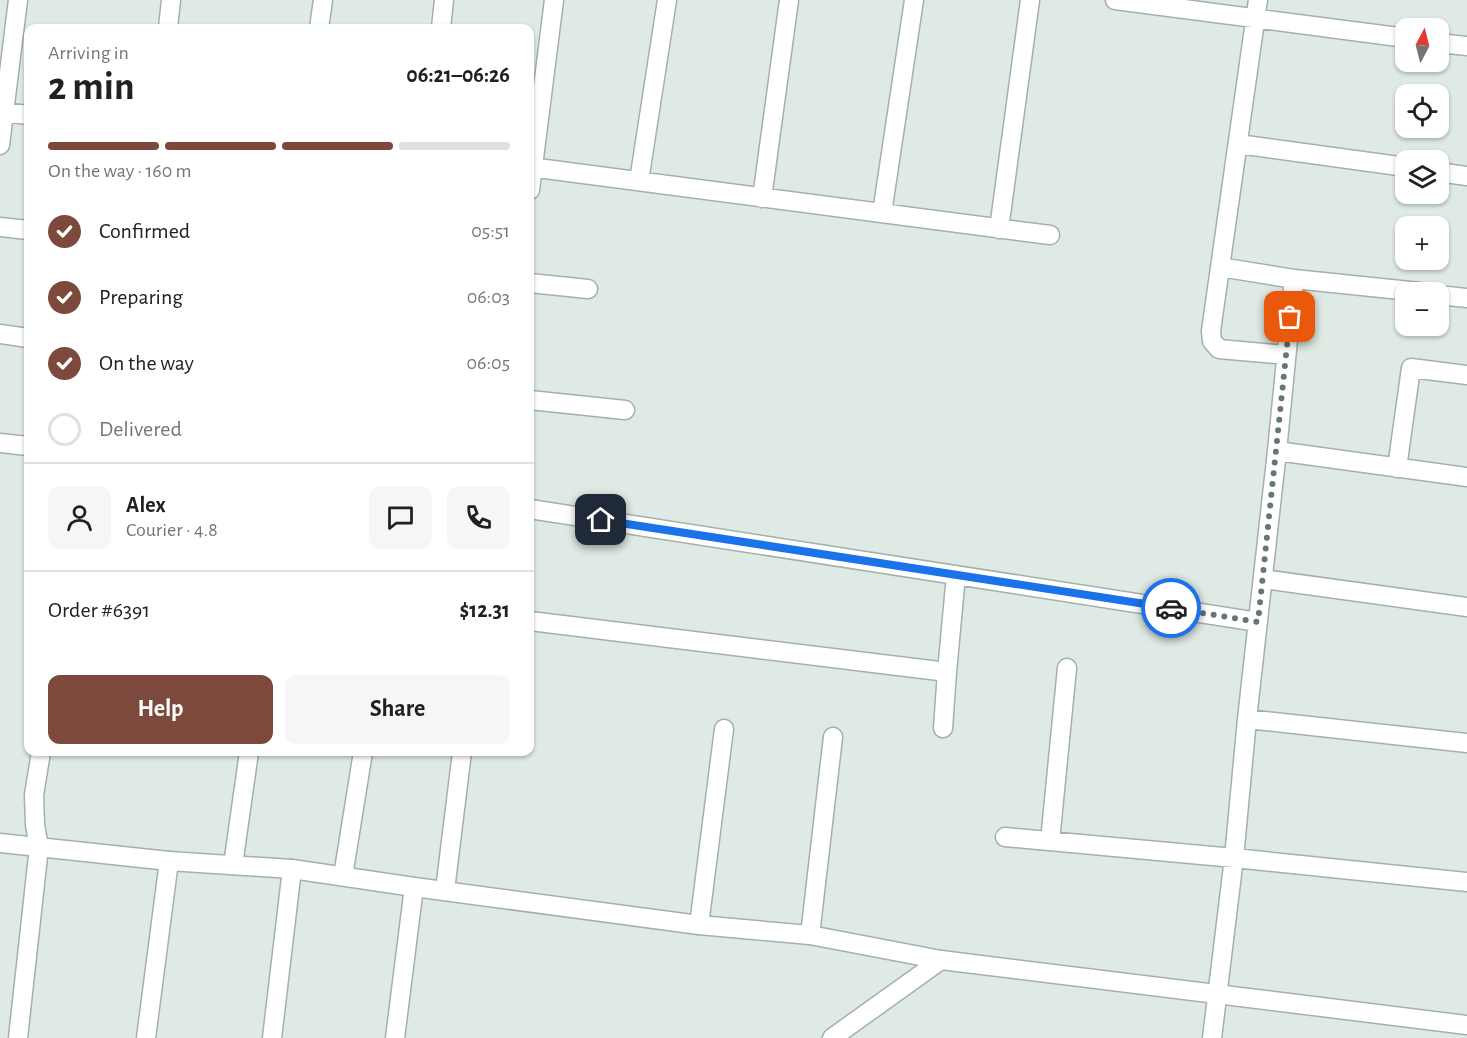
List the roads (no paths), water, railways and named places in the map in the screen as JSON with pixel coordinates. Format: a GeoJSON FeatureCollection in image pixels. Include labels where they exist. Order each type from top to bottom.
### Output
{"type":"FeatureCollection","features":[{"type":"Feature","properties":{"kind":"street"},"geometry":{"type":"LineString","coordinates":[[0,145],[18,0]]}},
{"type":"Feature","properties":{"kind":"street"},"geometry":{"type":"LineString","coordinates":[[168,24],[171,0]]}},
{"type":"Feature","properties":{"kind":"street"},"geometry":{"type":"LineString","coordinates":[[320,24],[323,0]]}},
{"type":"Feature","properties":{"kind":"street"},"geometry":{"type":"LineString","coordinates":[[441,24],[444,0]]}},
{"type":"Feature","properties":{"kind":"street"},"geometry":{"type":"LineString","coordinates":[[534,145],[554,0]]}},
{"type":"Feature","properties":{"kind":"street"},"geometry":{"type":"LineString","coordinates":[[639,181],[667,0]]}},
{"type":"Feature","properties":{"kind":"street"},"geometry":{"type":"LineString","coordinates":[[762,198],[789,0]]}},
{"type":"Feature","properties":{"kind":"street"},"geometry":{"type":"LineString","coordinates":[[882,213],[914,0]]}},
{"type":"Feature","properties":{"kind":"street"},"geometry":{"type":"LineString","coordinates":[[999,229],[1030,0]]}},
{"type":"Feature","properties":{"kind":"street"},"geometry":{"type":"LineString","coordinates":[[1115,0],[1395,37]]}},
{"type":"Feature","properties":{"kind":"street"},"geometry":{"type":"LineString","coordinates":[[1258,0],[1220,267],[1212,341],[1219,349],[1286,356]]}},
{"type":"Feature","properties":{"kind":"street"},"geometry":{"type":"LineString","coordinates":[[1449,44],[1467,46]]}},
{"type":"Feature","properties":{"kind":"street"},"geometry":{"type":"LineString","coordinates":[[4,112],[24,114]]}},
{"type":"Feature","properties":{"kind":"street"},"geometry":{"type":"LineString","coordinates":[[1238,144],[1395,165]]}},
{"type":"Feature","properties":{"kind":"street"},"geometry":{"type":"LineString","coordinates":[[534,167],[1050,235]]}},
{"type":"Feature","properties":{"kind":"street"},"geometry":{"type":"LineString","coordinates":[[1449,174],[1467,176]]}},
{"type":"Feature","properties":{"kind":"street"},"geometry":{"type":"LineString","coordinates":[[0,227],[24,230]]}},
{"type":"Feature","properties":{"kind":"street"},"geometry":{"type":"LineString","coordinates":[[1220,267],[1294,279],[1395,289]]}},
{"type":"Feature","properties":{"kind":"street"},"geometry":{"type":"LineString","coordinates":[[1212,1038],[1234,858],[1294,279]]}},
{"type":"Feature","properties":{"kind":"street"},"geometry":{"type":"LineString","coordinates":[[534,283],[588,289]]}},
{"type":"Feature","properties":{"kind":"street"},"geometry":{"type":"LineString","coordinates":[[1449,296],[1467,298]]}},
{"type":"Feature","properties":{"kind":"street"},"geometry":{"type":"LineString","coordinates":[[0,334],[24,337]]}},
{"type":"Feature","properties":{"kind":"street"},"geometry":{"type":"LineString","coordinates":[[1397,468],[1411,368],[1467,375]]}},
{"type":"Feature","properties":{"kind":"street"},"geometry":{"type":"LineString","coordinates":[[534,400],[626,410]]}},
{"type":"Feature","properties":{"kind":"street"},"geometry":{"type":"LineString","coordinates":[[0,443],[24,446]]}},
{"type":"Feature","properties":{"kind":"street"},"geometry":{"type":"LineString","coordinates":[[1277,451],[1467,477]]}},
{"type":"Feature","properties":{"kind":"street"},"geometry":{"type":"LineString","coordinates":[[534,510],[1258,622]]}},
{"type":"Feature","properties":{"kind":"street"},"geometry":{"type":"LineString","coordinates":[[943,728],[956,575]]}},
{"type":"Feature","properties":{"kind":"street"},"geometry":{"type":"LineString","coordinates":[[1263,579],[1467,607]]}},
{"type":"Feature","properties":{"kind":"street"},"geometry":{"type":"LineString","coordinates":[[534,621],[947,672]]}},
{"type":"Feature","properties":{"kind":"street"},"geometry":{"type":"LineString","coordinates":[[1050,841],[1067,668]]}},
{"type":"Feature","properties":{"kind":"street"},"geometry":{"type":"LineString","coordinates":[[1247,719],[1467,743]]}},
{"type":"Feature","properties":{"kind":"street"},"geometry":{"type":"LineString","coordinates":[[699,925],[724,729]]}},
{"type":"Feature","properties":{"kind":"street"},"geometry":{"type":"LineString","coordinates":[[810,935],[833,737]]}},
{"type":"Feature","properties":{"kind":"street"},"geometry":{"type":"LineString","coordinates":[[18,1038],[39,847],[35,825],[34,795],[40,756]]}},
{"type":"Feature","properties":{"kind":"street"},"geometry":{"type":"LineString","coordinates":[[233,865],[248,756]]}},
{"type":"Feature","properties":{"kind":"street"},"geometry":{"type":"LineString","coordinates":[[343,876],[362,756]]}},
{"type":"Feature","properties":{"kind":"street"},"geometry":{"type":"LineString","coordinates":[[444,890],[461,756]]}},
{"type":"Feature","properties":{"kind":"street"},"geometry":{"type":"LineString","coordinates":[[1005,837],[1467,882]]}},
{"type":"Feature","properties":{"kind":"street"},"geometry":{"type":"LineString","coordinates":[[0,843],[169,861],[292,869],[699,925],[810,935],[941,960],[1467,1025]]}},
{"type":"Feature","properties":{"kind":"street"},"geometry":{"type":"LineString","coordinates":[[146,1038],[169,861]]}},
{"type":"Feature","properties":{"kind":"street"},"geometry":{"type":"LineString","coordinates":[[272,1038],[292,869]]}},
{"type":"Feature","properties":{"kind":"street"},"geometry":{"type":"LineString","coordinates":[[395,1038],[414,887]]}},
{"type":"Feature","properties":{"kind":"street"},"geometry":{"type":"LineString","coordinates":[[832,1038],[941,960]]}},
{"type":"Feature","properties":{"kind":"street"},"geometry":{"type":"LineString","coordinates":[[858,1038],[860,1018]]}}]}
